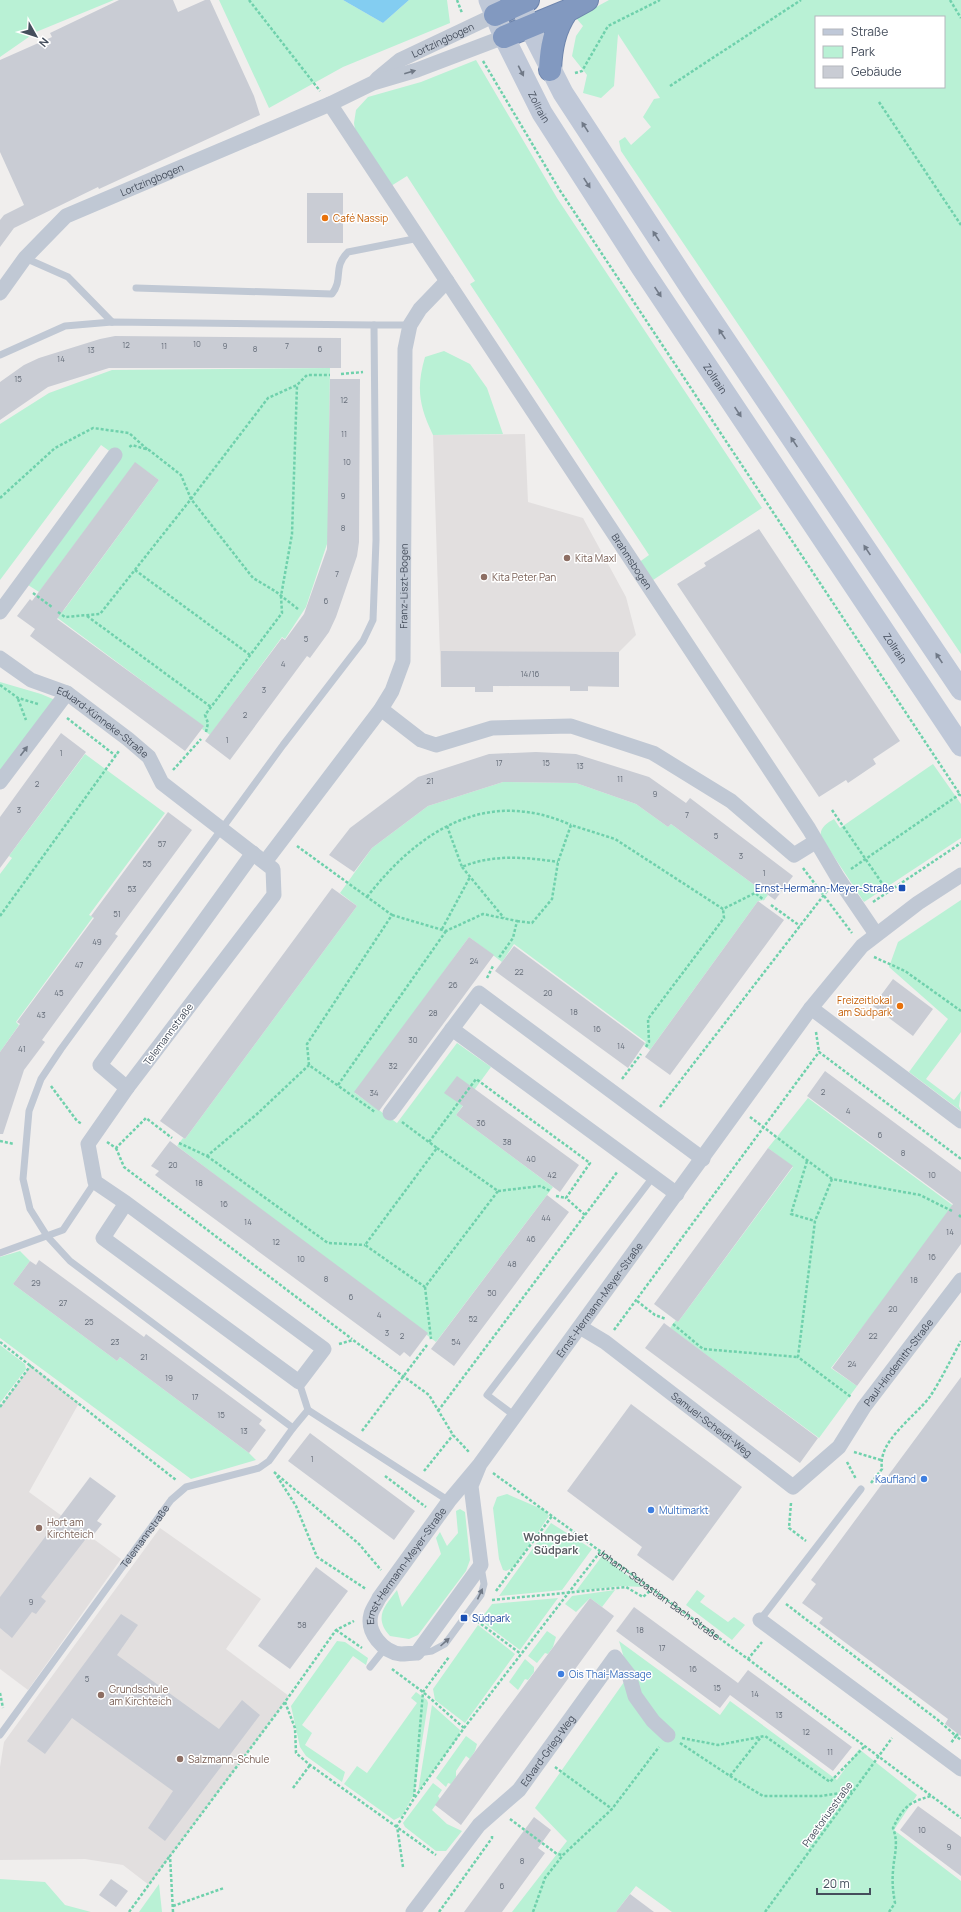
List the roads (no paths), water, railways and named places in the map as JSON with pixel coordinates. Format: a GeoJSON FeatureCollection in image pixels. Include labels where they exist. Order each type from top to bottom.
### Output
{"type":"FeatureCollection","features":[{"type":"Feature","properties":{"kind":"highway"},"geometry":{"type":"LineString","coordinates":[[504,37],[567,11],[587,0]]}},
{"type":"Feature","properties":{"kind":"highway"},"geometry":{"type":"LineString","coordinates":[[492,8],[522,1]]}},
{"type":"Feature","properties":{"kind":"highway"},"geometry":{"type":"LineString","coordinates":[[550,70],[551,46],[558,25],[567,11]]}},
{"type":"Feature","properties":{"kind":"main road"},"geometry":{"type":"LineString","coordinates":[[522,1],[529,26],[562,93],[693,292],[961,690]]}},
{"type":"Feature","properties":{"kind":"main road","name":"Zollrain"},"geometry":{"type":"LineString","coordinates":[[492,8],[504,37],[542,113],[641,268],[961,746]]}},
{"type":"Feature","properties":{"kind":"street","name":"Lortzingbogen"},"geometry":{"type":"LineString","coordinates":[[373,83],[400,60],[492,8]]}},
{"type":"Feature","properties":{"kind":"street","name":"Lortzingbogen"},"geometry":{"type":"LineString","coordinates":[[0,293],[25,258],[66,216],[330,104],[373,83],[417,70],[504,37]]}},
{"type":"Feature","properties":{"kind":"street"},"geometry":{"type":"LineString","coordinates":[[330,104],[447,281]]}},
{"type":"Feature","properties":{"kind":"street","name":"Franz-Liszt-Bogen"},"geometry":{"type":"LineString","coordinates":[[127,1088],[100,1065],[259,857],[285,837],[381,709],[392,691],[403,661],[405,349],[410,325],[420,309],[447,281]]}},
{"type":"Feature","properties":{"kind":"street","name":"Brahmsbogen"},"geometry":{"type":"LineString","coordinates":[[447,281],[809,829],[815,842],[876,934]]}},
{"type":"Feature","properties":{"kind":"street"},"geometry":{"type":"LineString","coordinates":[[0,612],[115,455]]}},
{"type":"Feature","properties":{"kind":"street","name":"Eduard-Künneke-Straße"},"geometry":{"type":"LineString","coordinates":[[0,658],[31,680],[67,694],[128,739],[149,757],[162,783],[259,857]]}},
{"type":"Feature","properties":{"kind":"street"},"geometry":{"type":"LineString","coordinates":[[0,782],[67,694]]}},
{"type":"Feature","properties":{"kind":"street"},"geometry":{"type":"LineString","coordinates":[[381,709],[421,740],[436,745],[492,728],[571,726],[653,753],[731,801],[794,855],[815,842]]}},
{"type":"Feature","properties":{"kind":"street","name":"Telemannstraße"},"geometry":{"type":"LineString","coordinates":[[96,1182],[88,1144],[127,1088],[274,895],[274,869],[259,857]]}},
{"type":"Feature","properties":{"kind":"street","name":"Ernst-Hermann-Meyer-Straße"},"geometry":{"type":"LineString","coordinates":[[417,1653],[381,1653],[370,1628],[371,1614],[391,1582],[449,1501],[480,1464],[703,1159],[811,1008],[862,946],[876,934],[961,875]]}},
{"type":"Feature","properties":{"kind":"street"},"geometry":{"type":"LineString","coordinates":[[390,1113],[479,993],[703,1159]]}},
{"type":"Feature","properties":{"kind":"street"},"geometry":{"type":"LineString","coordinates":[[811,1008],[961,1121]]}},
{"type":"Feature","properties":{"kind":"street"},"geometry":{"type":"LineString","coordinates":[[452,1029],[677,1194]]}},
{"type":"Feature","properties":{"kind":"street"},"geometry":{"type":"LineString","coordinates":[[96,1182],[324,1349],[299,1382],[103,1238],[126,1204]]}},
{"type":"Feature","properties":{"kind":"street","name":"Paul-Hindemith-Straße"},"geometry":{"type":"LineString","coordinates":[[839,1447],[864,1407],[961,1280]]}},
{"type":"Feature","properties":{"kind":"street","name":"Samuel-Scheidt-Weg"},"geometry":{"type":"LineString","coordinates":[[580,1327],[605,1342],[793,1487],[839,1447]]}},
{"type":"Feature","properties":{"kind":"street","name":"Ernst-Hermann-Meyer-Straße"},"geometry":{"type":"LineString","coordinates":[[480,1464],[471,1486],[481,1565]]}},
{"type":"Feature","properties":{"kind":"street"},"geometry":{"type":"LineString","coordinates":[[417,1653],[481,1565]]}},
{"type":"Feature","properties":{"kind":"street"},"geometry":{"type":"LineString","coordinates":[[766,1624],[961,1769]]}},
{"type":"Feature","properties":{"kind":"street","name":"Edvard-Grieg-Weg"},"geometry":{"type":"LineString","coordinates":[[414,1912],[479,1825],[519,1790],[615,1657],[629,1675],[635,1696],[652,1721],[668,1735]]}},
{"type":"Feature","properties":{"kind":"lane"},"geometry":{"type":"LineString","coordinates":[[136,288],[332,294],[337,287],[340,260],[348,252],[419,238]]}},
{"type":"Feature","properties":{"kind":"lane"},"geometry":{"type":"LineString","coordinates":[[25,258],[68,277],[112,322]]}},
{"type":"Feature","properties":{"kind":"lane"},"geometry":{"type":"LineString","coordinates":[[0,355],[65,326],[112,322],[410,325]]}},
{"type":"Feature","properties":{"kind":"lane"},"geometry":{"type":"LineString","coordinates":[[293,1428],[70,1261],[47,1236],[30,1209],[23,1179],[28,1112],[41,1079],[287,739],[363,641],[373,620],[376,540],[374,325]]}},
{"type":"Feature","properties":{"kind":"lane"},"geometry":{"type":"LineString","coordinates":[[515,1416],[487,1395],[653,1177]]}},
{"type":"Feature","properties":{"kind":"lane"},"geometry":{"type":"LineString","coordinates":[[0,1253],[63,1230],[96,1182]]}},
{"type":"Feature","properties":{"kind":"lane"},"geometry":{"type":"LineString","coordinates":[[299,1382],[308,1410],[449,1501]]}},
{"type":"Feature","properties":{"kind":"lane","name":"Telemannstraße"},"geometry":{"type":"LineString","coordinates":[[0,1735],[171,1500],[186,1487],[259,1468],[270,1461],[293,1428],[308,1410]]}},
{"type":"Feature","properties":{"kind":"lane"},"geometry":{"type":"LineString","coordinates":[[766,1624],[778,1598],[861,1489]]}},
{"type":"Feature","properties":{"kind":"lane"},"geometry":{"type":"LineString","coordinates":[[417,1653],[432,1651],[445,1644],[481,1595],[484,1584],[481,1565]]}},
{"type":"Feature","properties":{"kind":"lane"},"geometry":{"type":"LineString","coordinates":[[370,1667],[381,1653]]}},
{"type":"Feature","properties":{"kind":"water"},"geometry":{"type":"Polygon","coordinates":[[[343,0],[409,0],[383,23],[343,0]]]}},
{"type":"Feature","properties":{"kind":"place","name":"Café Nassip"},"geometry":{"type":"Point","coordinates":[325,218]}},
{"type":"Feature","properties":{"kind":"place","name":"Kita Maxl"},"geometry":{"type":"Point","coordinates":[567,558]}},
{"type":"Feature","properties":{"kind":"place","name":"Kita Peter Pan"},"geometry":{"type":"Point","coordinates":[484,577]}},
{"type":"Feature","properties":{"kind":"place","name":"Ernst-Hermann-Meyer-Straße"},"geometry":{"type":"Point","coordinates":[902,888]}},
{"type":"Feature","properties":{"kind":"place","name":"Freizeitlokal am Südpark"},"geometry":{"type":"Point","coordinates":[900,1006]}},
{"type":"Feature","properties":{"kind":"place","name":"Kaufland"},"geometry":{"type":"Point","coordinates":[924,1479]}},
{"type":"Feature","properties":{"kind":"place","name":"Multimarkt"},"geometry":{"type":"Point","coordinates":[651,1510]}},
{"type":"Feature","properties":{"kind":"place","name":"Hort am Kirchteich"},"geometry":{"type":"Point","coordinates":[39,1528]}},
{"type":"Feature","properties":{"kind":"place","name":"Südpark"},"geometry":{"type":"Point","coordinates":[464,1618]}},
{"type":"Feature","properties":{"kind":"place","name":"Ois Thai-Massage"},"geometry":{"type":"Point","coordinates":[561,1674]}},
{"type":"Feature","properties":{"kind":"place","name":"Grundschule am Kirchteich"},"geometry":{"type":"Point","coordinates":[101,1695]}},
{"type":"Feature","properties":{"kind":"place","name":"Salzmann-Schule"},"geometry":{"type":"Point","coordinates":[180,1759]}},
{"type":"Feature","properties":{"kind":"district","name":"Wohngebiet Südpark"},"geometry":{"type":"Point","coordinates":[556,1542]}}]}
